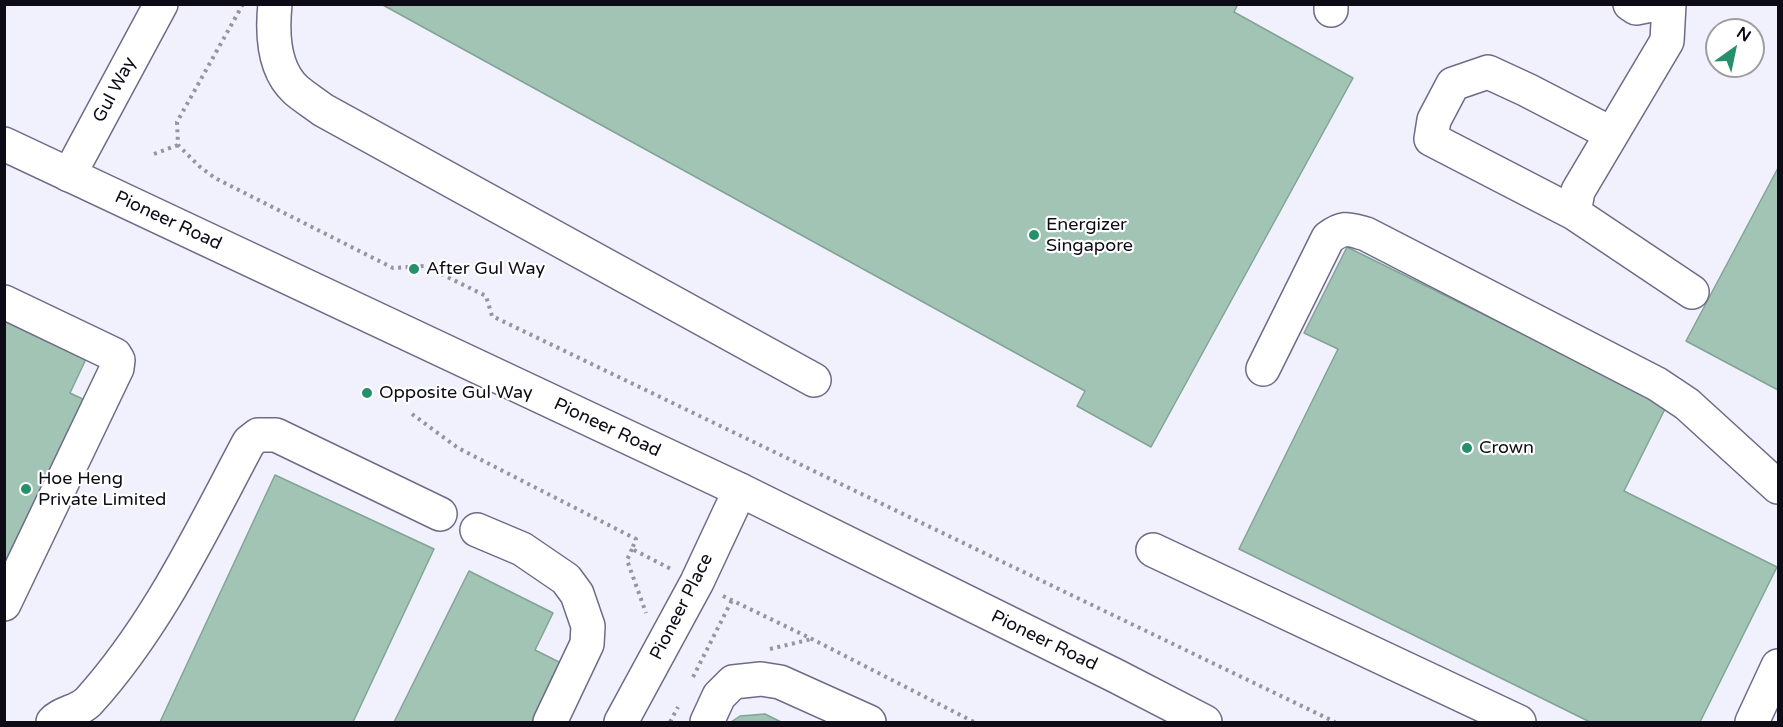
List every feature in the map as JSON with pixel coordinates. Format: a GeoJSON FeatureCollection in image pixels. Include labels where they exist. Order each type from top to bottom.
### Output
{"type":"FeatureCollection","features":[{"type":"Feature","properties":{"kind":"main road","name":"Gul Way"},"geometry":{"type":"LineString","coordinates":[[69,175],[160,4]]}},
{"type":"Feature","properties":{"kind":"main road"},"geometry":{"type":"LineString","coordinates":[[275,4],[275,54],[285,77],[296,90],[323,110],[814,380]]}},
{"type":"Feature","properties":{"kind":"main road"},"geometry":{"type":"LineString","coordinates":[[1630,4],[1636,8],[1656,4]]}},
{"type":"Feature","properties":{"kind":"main road"},"geometry":{"type":"LineString","coordinates":[[1574,213],[1578,191],[1667,41],[1669,4]]}},
{"type":"Feature","properties":{"kind":"main road"},"geometry":{"type":"LineString","coordinates":[[1612,134],[1488,72],[1453,84],[1434,120],[1431,139],[1574,213],[1692,292]]}},
{"type":"Feature","properties":{"kind":"main road","name":"Pioneer Road"},"geometry":{"type":"LineString","coordinates":[[4,144],[740,490],[1167,714],[1205,723]]}},
{"type":"Feature","properties":{"kind":"main road"},"geometry":{"type":"LineString","coordinates":[[1263,369],[1328,238],[1348,228],[1366,234],[1658,384],[1687,404],[1779,487]]}},
{"type":"Feature","properties":{"kind":"main road"},"geometry":{"type":"LineString","coordinates":[[4,302],[115,355],[118,360],[117,368],[4,604]]}},
{"type":"Feature","properties":{"kind":"main road"},"geometry":{"type":"LineString","coordinates":[[53,723],[57,718],[86,704],[128,653],[178,576],[249,442],[258,435],[276,435],[440,514]]}},
{"type":"Feature","properties":{"kind":"main road","name":"Pioneer Place"},"geometry":{"type":"LineString","coordinates":[[621,723],[697,582],[740,490]]}},
{"type":"Feature","properties":{"kind":"main road"},"geometry":{"type":"LineString","coordinates":[[477,530],[522,549],[566,579],[577,594],[588,626],[587,645],[550,723]]}},
{"type":"Feature","properties":{"kind":"main road"},"geometry":{"type":"LineString","coordinates":[[1153,550],[1519,723]]}},
{"type":"Feature","properties":{"kind":"main road"},"geometry":{"type":"LineString","coordinates":[[1752,723],[1779,666]]}},
{"type":"Feature","properties":{"kind":"main road"},"geometry":{"type":"LineString","coordinates":[[707,723],[719,696],[733,682],[761,679],[780,682],[869,723]]}},
{"type":"Feature","properties":{"kind":"path"},"geometry":{"type":"LineString","coordinates":[[243,4],[177,122],[178,145],[215,178],[393,268],[425,266],[486,296],[492,316],[1335,723]]}},
{"type":"Feature","properties":{"kind":"path"},"geometry":{"type":"LineString","coordinates":[[154,154],[178,145]]}},
{"type":"Feature","properties":{"kind":"path"},"geometry":{"type":"LineString","coordinates":[[632,549],[627,560],[647,616]]}},
{"type":"Feature","properties":{"kind":"path"},"geometry":{"type":"LineString","coordinates":[[689,684],[732,600]]}},
{"type":"Feature","properties":{"kind":"path"},"geometry":{"type":"LineString","coordinates":[[670,723],[680,704]]}},
{"type":"Feature","properties":{"kind":"building","name":"Energizer Singapore"},"geometry":{"type":"Polygon","coordinates":[[[381,4],[1238,4],[1234,12],[1353,78],[1151,447],[1077,406],[1085,391],[381,4]]]}},
{"type":"Feature","properties":{"kind":"building"},"geometry":{"type":"Polygon","coordinates":[[[1778,168],[1778,390],[1686,341],[1778,168]]]}},
{"type":"Feature","properties":{"kind":"building","name":"Crown"},"geometry":{"type":"Polygon","coordinates":[[[1347,247],[1667,405],[1624,491],[1777,567],[1700,722],[1590,722],[1239,549],[1338,349],[1304,333],[1347,247]]]}},
{"type":"Feature","properties":{"kind":"building","name":"Hoe Heng Private Limited"},"geometry":{"type":"Polygon","coordinates":[[[4,320],[86,359],[70,393],[89,402],[4,576],[4,320]]]}},
{"type":"Feature","properties":{"kind":"building"},"geometry":{"type":"Polygon","coordinates":[[[275,475],[434,549],[353,722],[160,722],[275,475]]]}},
{"type":"Feature","properties":{"kind":"building"},"geometry":{"type":"Polygon","coordinates":[[[469,571],[553,613],[535,650],[563,664],[534,722],[394,722],[469,571]]]}},
{"type":"Feature","properties":{"kind":"building"},"geometry":{"type":"Polygon","coordinates":[[[765,714],[781,722],[731,722],[740,716],[765,714]]]}},
{"type":"Feature","properties":{"kind":"place","name":"Energizer Singapore"},"geometry":{"type":"Point","coordinates":[1034,235]}},
{"type":"Feature","properties":{"kind":"place","name":"After Gul Way"},"geometry":{"type":"Point","coordinates":[414,269]}},
{"type":"Feature","properties":{"kind":"place","name":"Opposite Gul Way"},"geometry":{"type":"Point","coordinates":[367,393]}},
{"type":"Feature","properties":{"kind":"place","name":"Crown"},"geometry":{"type":"Point","coordinates":[1467,448]}},
{"type":"Feature","properties":{"kind":"place","name":"Hoe Heng Private Limited"},"geometry":{"type":"Point","coordinates":[26,489]}}]}
